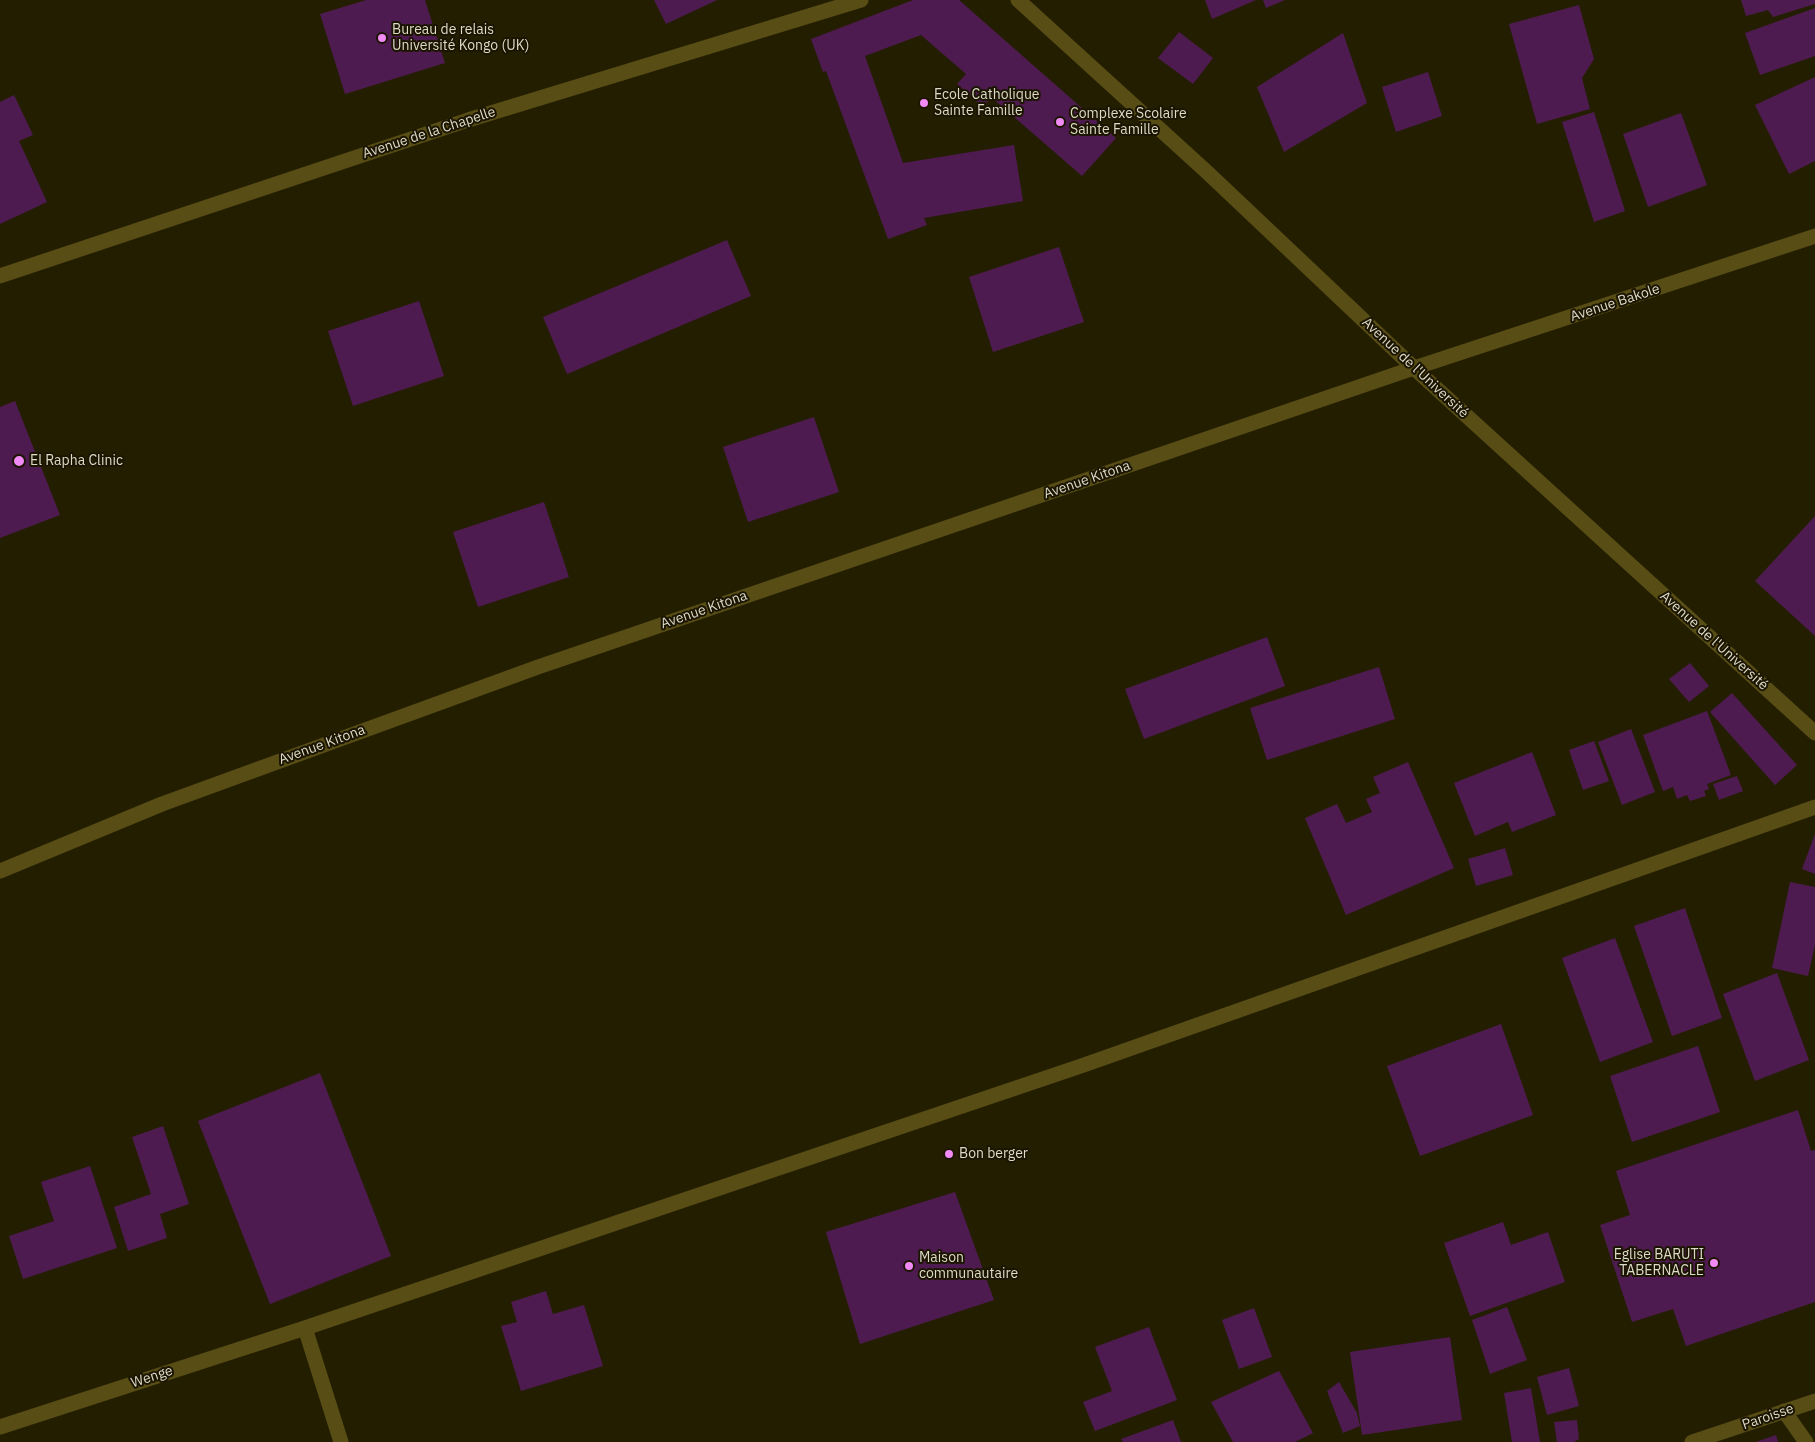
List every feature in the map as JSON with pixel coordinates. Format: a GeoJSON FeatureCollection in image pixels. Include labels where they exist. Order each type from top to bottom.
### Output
{"type":"FeatureCollection","features":[{"type":"Feature","properties":{"kind":"street","name":"Avenue de la Chapelle"},"geometry":{"type":"LineString","coordinates":[[0,276],[468,120],[861,0]]}},
{"type":"Feature","properties":{"kind":"street","name":"Avenue de l'Université"},"geometry":{"type":"LineString","coordinates":[[1018,0],[1208,172],[1414,368],[1815,732]]}},
{"type":"Feature","properties":{"kind":"street","name":"Avenue Bakole"},"geometry":{"type":"LineString","coordinates":[[1414,368],[1815,236]]}},
{"type":"Feature","properties":{"kind":"street","name":"Avenue Kitona"},"geometry":{"type":"LineString","coordinates":[[0,871],[162,804],[538,667],[1414,368]]}},
{"type":"Feature","properties":{"kind":"street","name":"Wenge"},"geometry":{"type":"LineString","coordinates":[[0,1426],[305,1328],[1081,1066],[1815,807]]}},
{"type":"Feature","properties":{"kind":"street"},"geometry":{"type":"LineString","coordinates":[[305,1328],[341,1442]]}},
{"type":"Feature","properties":{"kind":"street","name":"Paroisse"},"geometry":{"type":"LineString","coordinates":[[1692,1442],[1815,1401]]}},
{"type":"Feature","properties":{"kind":"street"},"geometry":{"type":"LineString","coordinates":[[1784,1412],[1806,1442]]}},
{"type":"Feature","properties":{"kind":"building","name":"Bureau de relais Université Kongo (UK)"},"geometry":{"type":"Polygon","coordinates":[[[366,0],[425,0],[445,63],[345,94],[320,14],[366,0]]]}},
{"type":"Feature","properties":{"kind":"building"},"geometry":{"type":"Polygon","coordinates":[[[654,0],[717,0],[666,24],[654,0]]]}},
{"type":"Feature","properties":{"kind":"building","name":"Complexe Scolaire Sainte Famille"},"geometry":{"type":"Polygon","coordinates":[[[913,0],[959,0],[1116,138],[1082,176],[991,97],[983,107],[957,84],[966,74],[921,35],[865,56],[903,163],[1014,145],[1023,201],[924,218],[927,225],[888,239],[826,71],[823,72],[811,39],[913,0]]]}},
{"type":"Feature","properties":{"kind":"building"},"geometry":{"type":"Polygon","coordinates":[[[1205,0],[1256,0],[1212,19],[1205,0]]]}},
{"type":"Feature","properties":{"kind":"building"},"geometry":{"type":"Polygon","coordinates":[[[1263,0],[1285,0],[1266,8],[1263,0]]]}},
{"type":"Feature","properties":{"kind":"building"},"geometry":{"type":"Polygon","coordinates":[[[1741,0],[1815,0],[1815,4],[1773,17],[1768,10],[1746,16],[1741,0]]]}},
{"type":"Feature","properties":{"kind":"building"},"geometry":{"type":"Polygon","coordinates":[[[1579,5],[1594,59],[1582,78],[1590,109],[1537,124],[1509,24],[1579,5]]]}},
{"type":"Feature","properties":{"kind":"building"},"geometry":{"type":"Polygon","coordinates":[[[1815,8],[1815,56],[1760,75],[1745,33],[1815,8]]]}},
{"type":"Feature","properties":{"kind":"building"},"geometry":{"type":"Polygon","coordinates":[[[1179,32],[1213,58],[1193,84],[1158,58],[1179,32]]]}},
{"type":"Feature","properties":{"kind":"building"},"geometry":{"type":"Polygon","coordinates":[[[1343,33],[1367,103],[1284,152],[1257,87],[1343,33]]]}},
{"type":"Feature","properties":{"kind":"building"},"geometry":{"type":"Polygon","coordinates":[[[1428,72],[1442,116],[1396,132],[1382,87],[1428,72]]]}},
{"type":"Feature","properties":{"kind":"building"},"geometry":{"type":"Polygon","coordinates":[[[1815,77],[1815,161],[1789,174],[1755,105],[1815,77]]]}},
{"type":"Feature","properties":{"kind":"building"},"geometry":{"type":"Polygon","coordinates":[[[14,95],[33,135],[19,141],[47,202],[0,224],[0,102],[14,95]]]}},
{"type":"Feature","properties":{"kind":"building"},"geometry":{"type":"Polygon","coordinates":[[[1594,112],[1625,211],[1594,222],[1562,122],[1594,112]]]}},
{"type":"Feature","properties":{"kind":"building"},"geometry":{"type":"Polygon","coordinates":[[[1681,113],[1707,185],[1648,207],[1623,134],[1681,113]]]}},
{"type":"Feature","properties":{"kind":"building"},"geometry":{"type":"Polygon","coordinates":[[[727,240],[751,296],[567,374],[543,317],[727,240]]]}},
{"type":"Feature","properties":{"kind":"building"},"geometry":{"type":"Polygon","coordinates":[[[1059,247],[1084,322],[993,352],[969,277],[1059,247]]]}},
{"type":"Feature","properties":{"kind":"building"},"geometry":{"type":"Polygon","coordinates":[[[419,301],[444,376],[353,406],[328,331],[419,301]]]}},
{"type":"Feature","properties":{"kind":"building","name":"El Rapha Clinic"},"geometry":{"type":"Polygon","coordinates":[[[15,401],[60,515],[0,538],[0,407],[15,401]]]}},
{"type":"Feature","properties":{"kind":"building"},"geometry":{"type":"Polygon","coordinates":[[[814,417],[839,492],[748,522],[723,447],[814,417]]]}},
{"type":"Feature","properties":{"kind":"building"},"geometry":{"type":"Polygon","coordinates":[[[544,502],[569,577],[478,607],[453,532],[544,502]]]}},
{"type":"Feature","properties":{"kind":"building"},"geometry":{"type":"Polygon","coordinates":[[[1815,516],[1815,636],[1755,581],[1815,516]]]}},
{"type":"Feature","properties":{"kind":"building"},"geometry":{"type":"Polygon","coordinates":[[[1267,637],[1285,686],[1144,739],[1125,689],[1267,637]]]}},
{"type":"Feature","properties":{"kind":"building"},"geometry":{"type":"Polygon","coordinates":[[[1690,663],[1709,686],[1689,702],[1669,679],[1690,663]]]}},
{"type":"Feature","properties":{"kind":"building"},"geometry":{"type":"Polygon","coordinates":[[[1379,667],[1395,719],[1267,760],[1250,708],[1379,667]]]}},
{"type":"Feature","properties":{"kind":"building"},"geometry":{"type":"Polygon","coordinates":[[[1732,693],[1797,765],[1775,785],[1710,712],[1732,693]]]}},
{"type":"Feature","properties":{"kind":"building"},"geometry":{"type":"Polygon","coordinates":[[[1707,711],[1731,775],[1707,784],[1709,789],[1704,791],[1706,796],[1690,801],[1687,795],[1677,799],[1673,787],[1663,791],[1643,735],[1707,711]]]}},
{"type":"Feature","properties":{"kind":"building"},"geometry":{"type":"Polygon","coordinates":[[[1631,729],[1655,792],[1622,805],[1598,742],[1631,729]]]}},
{"type":"Feature","properties":{"kind":"building"},"geometry":{"type":"Polygon","coordinates":[[[1594,741],[1609,781],[1583,790],[1569,750],[1594,741]]]}},
{"type":"Feature","properties":{"kind":"building"},"geometry":{"type":"Polygon","coordinates":[[[1532,752],[1556,815],[1512,832],[1508,822],[1475,836],[1454,783],[1532,752]]]}},
{"type":"Feature","properties":{"kind":"building"},"geometry":{"type":"Polygon","coordinates":[[[1408,762],[1454,868],[1346,915],[1305,818],[1337,804],[1346,823],[1372,812],[1366,799],[1380,793],[1373,777],[1408,762]]]}},
{"type":"Feature","properties":{"kind":"building"},"geometry":{"type":"Polygon","coordinates":[[[1737,776],[1743,791],[1719,800],[1713,784],[1737,776]]]}},
{"type":"Feature","properties":{"kind":"building"},"geometry":{"type":"Polygon","coordinates":[[[1815,834],[1815,874],[1802,869],[1815,834]]]}},
{"type":"Feature","properties":{"kind":"building"},"geometry":{"type":"Polygon","coordinates":[[[1505,848],[1513,875],[1476,886],[1468,859],[1505,848]]]}},
{"type":"Feature","properties":{"kind":"building"},"geometry":{"type":"Polygon","coordinates":[[[1790,882],[1815,887],[1815,945],[1808,976],[1772,968],[1790,882]]]}},
{"type":"Feature","properties":{"kind":"building"},"geometry":{"type":"Polygon","coordinates":[[[1685,908],[1722,1018],[1672,1036],[1634,926],[1685,908]]]}},
{"type":"Feature","properties":{"kind":"building"},"geometry":{"type":"Polygon","coordinates":[[[1615,938],[1653,1042],[1600,1062],[1562,958],[1615,938]]]}},
{"type":"Feature","properties":{"kind":"building"},"geometry":{"type":"Polygon","coordinates":[[[1777,973],[1809,1060],[1755,1081],[1723,994],[1777,973]]]}},
{"type":"Feature","properties":{"kind":"building"},"geometry":{"type":"Polygon","coordinates":[[[1501,1024],[1533,1115],[1420,1156],[1387,1066],[1501,1024]]]}},
{"type":"Feature","properties":{"kind":"building"},"geometry":{"type":"Polygon","coordinates":[[[1698,1046],[1720,1112],[1632,1142],[1610,1076],[1698,1046]]]}},
{"type":"Feature","properties":{"kind":"building"},"geometry":{"type":"Polygon","coordinates":[[[320,1073],[391,1256],[270,1304],[198,1121],[320,1073]]]}},
{"type":"Feature","properties":{"kind":"building","name":"Eglise BARUTI TABERNACLE"},"geometry":{"type":"Polygon","coordinates":[[[1798,1110],[1811,1151],[1815,1150],[1815,1302],[1686,1346],[1673,1309],[1632,1322],[1600,1225],[1630,1215],[1616,1171],[1798,1110]]]}},
{"type":"Feature","properties":{"kind":"building"},"geometry":{"type":"Polygon","coordinates":[[[163,1126],[189,1204],[160,1214],[167,1238],[128,1251],[114,1207],[151,1194],[132,1137],[163,1126]]]}},
{"type":"Feature","properties":{"kind":"building"},"geometry":{"type":"Polygon","coordinates":[[[90,1166],[117,1248],[23,1279],[9,1236],[54,1221],[41,1182],[90,1166]]]}},
{"type":"Feature","properties":{"kind":"building","name":"Maison communautaire"},"geometry":{"type":"Polygon","coordinates":[[[955,1192],[994,1300],[860,1344],[826,1232],[955,1192]]]}},
{"type":"Feature","properties":{"kind":"building"},"geometry":{"type":"Polygon","coordinates":[[[1503,1222],[1511,1245],[1548,1232],[1565,1282],[1470,1316],[1444,1243],[1503,1222]]]}},
{"type":"Feature","properties":{"kind":"building"},"geometry":{"type":"Polygon","coordinates":[[[546,1291],[553,1314],[584,1305],[603,1366],[521,1391],[501,1326],[517,1322],[511,1302],[546,1291]]]}},
{"type":"Feature","properties":{"kind":"building"},"geometry":{"type":"Polygon","coordinates":[[[1507,1307],[1527,1360],[1490,1374],[1472,1320],[1507,1307]]]}},
{"type":"Feature","properties":{"kind":"building"},"geometry":{"type":"Polygon","coordinates":[[[1254,1308],[1272,1357],[1239,1369],[1222,1320],[1254,1308]]]}},
{"type":"Feature","properties":{"kind":"building"},"geometry":{"type":"Polygon","coordinates":[[[1149,1327],[1177,1400],[1095,1431],[1083,1402],[1112,1391],[1095,1347],[1149,1327]]]}},
{"type":"Feature","properties":{"kind":"building"},"geometry":{"type":"Polygon","coordinates":[[[1450,1337],[1462,1420],[1362,1435],[1350,1352],[1450,1337]]]}},
{"type":"Feature","properties":{"kind":"building"},"geometry":{"type":"Polygon","coordinates":[[[1569,1368],[1579,1406],[1547,1415],[1537,1377],[1569,1368]]]}},
{"type":"Feature","properties":{"kind":"building"},"geometry":{"type":"Polygon","coordinates":[[[1279,1371],[1313,1433],[1295,1442],[1233,1442],[1211,1402],[1279,1371]]]}},
{"type":"Feature","properties":{"kind":"building"},"geometry":{"type":"Polygon","coordinates":[[[1339,1382],[1357,1413],[1360,1426],[1343,1433],[1327,1391],[1339,1382]]]}},
{"type":"Feature","properties":{"kind":"building"},"geometry":{"type":"Polygon","coordinates":[[[1531,1388],[1540,1442],[1512,1442],[1504,1393],[1531,1388]]]}},
{"type":"Feature","properties":{"kind":"building"},"geometry":{"type":"Polygon","coordinates":[[[1173,1420],[1181,1442],[1123,1442],[1121,1439],[1173,1420]]]}},
{"type":"Feature","properties":{"kind":"building"},"geometry":{"type":"Polygon","coordinates":[[[1577,1420],[1579,1439],[1574,1442],[1557,1442],[1554,1422],[1577,1420]]]}},
{"type":"Feature","properties":{"kind":"building"},"geometry":{"type":"Polygon","coordinates":[[[1776,1435],[1778,1442],[1756,1442],[1776,1435]]]}},
{"type":"Feature","properties":{"kind":"place","name":"Bureau de relais Université Kongo (UK)"},"geometry":{"type":"Point","coordinates":[382,38]}},
{"type":"Feature","properties":{"kind":"place","name":"Ecole Catholique Sainte Famille"},"geometry":{"type":"Point","coordinates":[924,103]}},
{"type":"Feature","properties":{"kind":"place","name":"Complexe Scolaire Sainte Famille"},"geometry":{"type":"Point","coordinates":[1060,122]}},
{"type":"Feature","properties":{"kind":"place","name":"El Rapha Clinic"},"geometry":{"type":"Point","coordinates":[19,461]}},
{"type":"Feature","properties":{"kind":"place","name":"Bon berger"},"geometry":{"type":"Point","coordinates":[949,1154]}},
{"type":"Feature","properties":{"kind":"place","name":"Eglise BARUTI TABERNACLE"},"geometry":{"type":"Point","coordinates":[1714,1263]}},
{"type":"Feature","properties":{"kind":"place","name":"Maison communautaire"},"geometry":{"type":"Point","coordinates":[909,1266]}}]}
